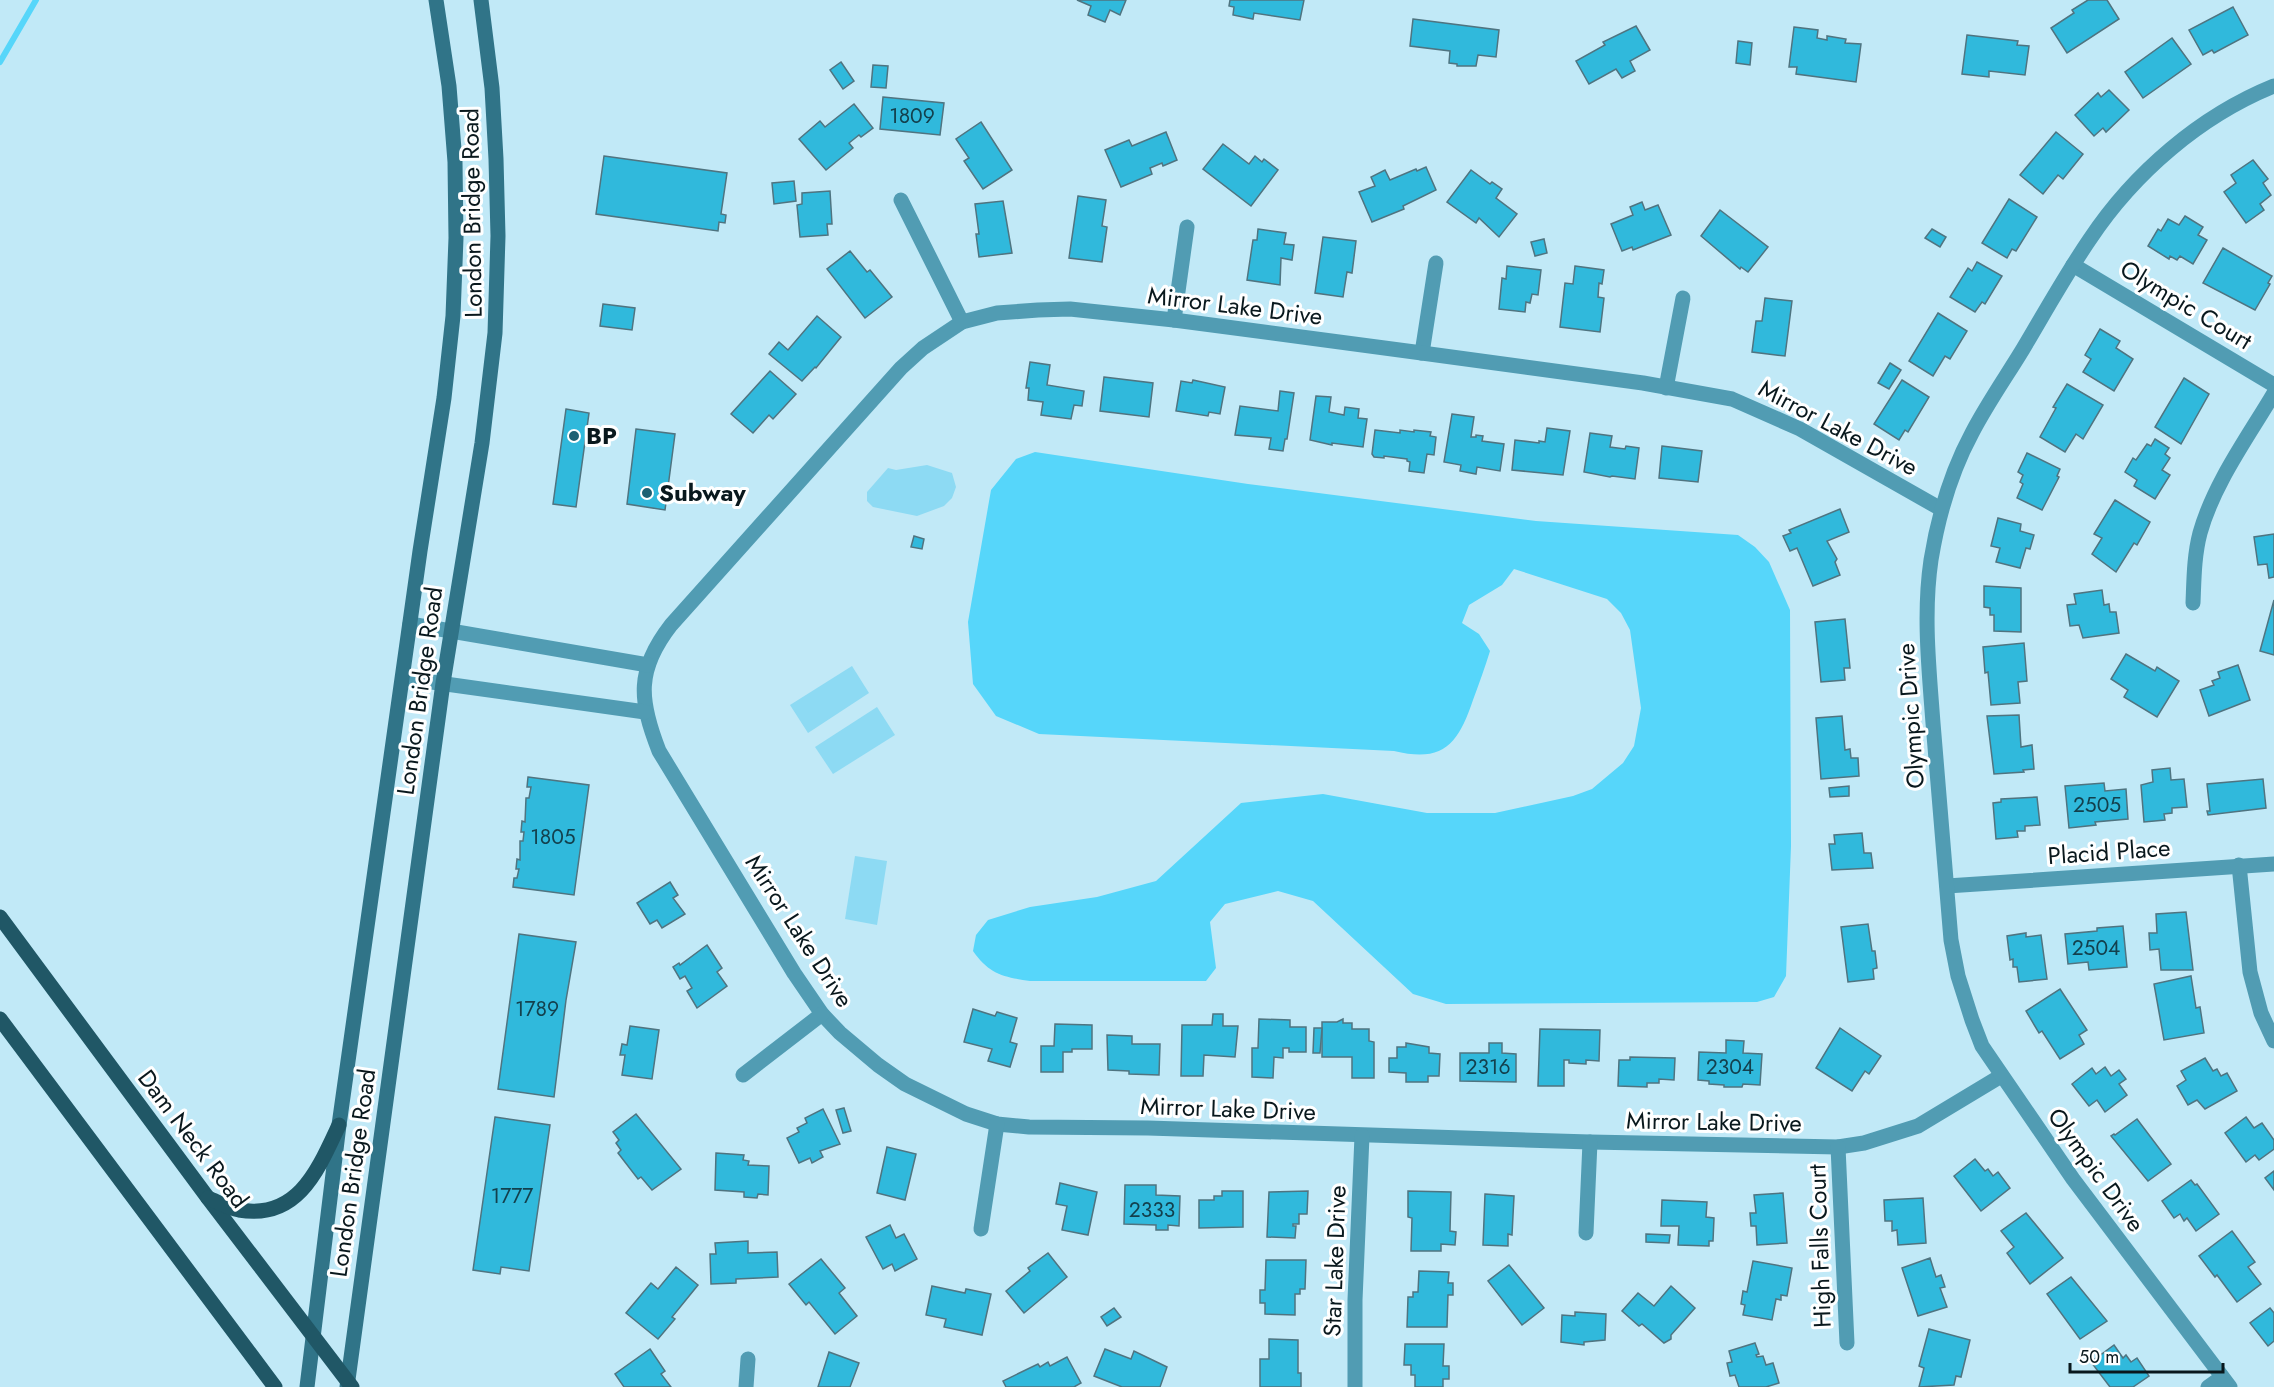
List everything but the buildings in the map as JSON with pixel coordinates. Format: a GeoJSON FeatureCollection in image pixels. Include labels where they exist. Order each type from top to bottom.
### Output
{"type":"FeatureCollection","features":[{"type":"Feature","properties":{"kind":"main road","name":"London Bridge Road"},"geometry":{"type":"LineString","coordinates":[[307,1387],[339,1125],[444,398],[453,316],[456,238],[454,162],[449,86],[436,0]]}},
{"type":"Feature","properties":{"kind":"main road","name":"London Bridge Road"},"geometry":{"type":"LineString","coordinates":[[349,1385],[443,683],[482,443],[495,333],[498,236],[496,159],[492,88],[481,0]]}},
{"type":"Feature","properties":{"kind":"main road","name":"Dam Neck Road"},"geometry":{"type":"LineString","coordinates":[[0,916],[349,1385]]}},
{"type":"Feature","properties":{"kind":"main road"},"geometry":{"type":"LineString","coordinates":[[0,1019],[275,1387]]}},
{"type":"Feature","properties":{"kind":"main road"},"geometry":{"type":"LineString","coordinates":[[208,1198],[237,1209],[261,1211],[289,1201],[304,1189],[319,1168],[339,1125]]}},
{"type":"Feature","properties":{"kind":"street","name":"Olympic Drive"},"geometry":{"type":"LineString","coordinates":[[2226,1382],[2073,1179],[2001,1076],[1982,1046],[1972,1020],[1958,976],[1951,940],[1928,654],[1927,604],[1931,560],[1941,509],[1953,475],[1971,435],[2090,237],[2118,201],[2177,144],[2214,118],[2274,86]]}},
{"type":"Feature","properties":{"kind":"street"},"geometry":{"type":"LineString","coordinates":[[901,200],[962,322]]}},
{"type":"Feature","properties":{"kind":"street"},"geometry":{"type":"LineString","coordinates":[[1174,320],[1187,227]]}},
{"type":"Feature","properties":{"kind":"street"},"geometry":{"type":"LineString","coordinates":[[1422,353],[1436,263]]}},
{"type":"Feature","properties":{"kind":"street","name":"Olympic Court"},"geometry":{"type":"LineString","coordinates":[[2073,265],[2274,385]]}},
{"type":"Feature","properties":{"kind":"street"},"geometry":{"type":"LineString","coordinates":[[1666,387],[1683,298]]}},
{"type":"Feature","properties":{"kind":"street","name":"Mirror Lake Drive"},"geometry":{"type":"LineString","coordinates":[[1941,509],[1800,429],[1732,399],[1666,387],[1174,320],[1070,309],[997,313],[962,322],[923,348],[901,368],[671,625],[658,642],[648,665],[644,690],[645,712],[659,751],[794,973],[822,1014],[840,1033],[905,1084],[937,1101],[997,1124],[1029,1127],[1148,1128],[1362,1136],[1838,1147],[1874,1141],[1918,1126],[2001,1076]]}},
{"type":"Feature","properties":{"kind":"street"},"geometry":{"type":"LineString","coordinates":[[2193,603],[2194,569],[2205,517],[2224,478],[2274,393]]}},
{"type":"Feature","properties":{"kind":"street"},"geometry":{"type":"LineString","coordinates":[[410,624],[648,665]]}},
{"type":"Feature","properties":{"kind":"street"},"geometry":{"type":"LineString","coordinates":[[403,678],[645,712]]}},
{"type":"Feature","properties":{"kind":"street","name":"Placid Place"},"geometry":{"type":"LineString","coordinates":[[1947,886],[2274,864]]}},
{"type":"Feature","properties":{"kind":"street"},"geometry":{"type":"LineString","coordinates":[[2239,865],[2250,972],[2261,1013],[2274,1041]]}},
{"type":"Feature","properties":{"kind":"street"},"geometry":{"type":"LineString","coordinates":[[743,1075],[822,1014]]}},
{"type":"Feature","properties":{"kind":"street"},"geometry":{"type":"LineString","coordinates":[[981,1229],[997,1124]]}},
{"type":"Feature","properties":{"kind":"street","name":"Star Lake Drive"},"geometry":{"type":"LineString","coordinates":[[1354,1387],[1362,1136]]}},
{"type":"Feature","properties":{"kind":"street"},"geometry":{"type":"LineString","coordinates":[[1586,1233],[1590,1142]]}},
{"type":"Feature","properties":{"kind":"street","name":"High Falls Court"},"geometry":{"type":"LineString","coordinates":[[1838,1147],[1846,1343]]}},
{"type":"Feature","properties":{"kind":"street"},"geometry":{"type":"LineString","coordinates":[[746,1387],[748,1359]]}},
{"type":"Feature","properties":{"kind":"street"},"geometry":{"type":"LineString","coordinates":[[2208,1387],[2226,1382]]}},
{"type":"Feature","properties":{"kind":"shaded area"},"geometry":{"type":"Polygon","coordinates":[[[1035,452],[1248,484],[1536,521],[1738,535],[1755,547],[1769,562],[1790,610],[1791,846],[1786,976],[1774,997],[1757,1002],[1446,1004],[1413,994],[1313,901],[1278,891],[1225,904],[1210,922],[1216,968],[1206,981],[1030,981],[1004,976],[991,970],[973,951],[976,935],[988,920],[1030,907],[1097,897],[1156,881],[1241,803],[1323,794],[1427,813],[1495,813],[1573,796],[1592,789],[1623,763],[1634,746],[1641,708],[1630,630],[1621,613],[1607,599],[1514,569],[1502,585],[1469,605],[1462,623],[1479,634],[1490,651],[1461,728],[1455,739],[1437,752],[1411,754],[1394,751],[1039,734],[996,716],[973,684],[968,622],[991,490],[1016,459],[1035,452]]]}},
{"type":"Feature","properties":{"kind":"shaded area"},"geometry":{"type":"Polygon","coordinates":[[[927,465],[952,473],[956,487],[952,498],[944,506],[917,516],[873,507],[867,501],[867,492],[888,468],[896,470],[927,465]]]}},
{"type":"Feature","properties":{"kind":"shaded area"},"geometry":{"type":"Polygon","coordinates":[[[852,666],[869,693],[808,733],[790,705],[852,666]]]}},
{"type":"Feature","properties":{"kind":"shaded area"},"geometry":{"type":"Polygon","coordinates":[[[877,707],[895,735],[833,774],[815,747],[877,707]]]}},
{"type":"Feature","properties":{"kind":"shaded area"},"geometry":{"type":"Polygon","coordinates":[[[855,856],[887,861],[877,925],[845,919],[855,856]]]}},
{"type":"Feature","properties":{"kind":"waterway"},"geometry":{"type":"LineString","coordinates":[[0,62],[36,0]]}},
{"type":"Feature","properties":{"kind":"place","name":"BP"},"geometry":{"type":"Point","coordinates":[574,436]}},
{"type":"Feature","properties":{"kind":"place","name":"Subway"},"geometry":{"type":"Point","coordinates":[647,493]}}]}
